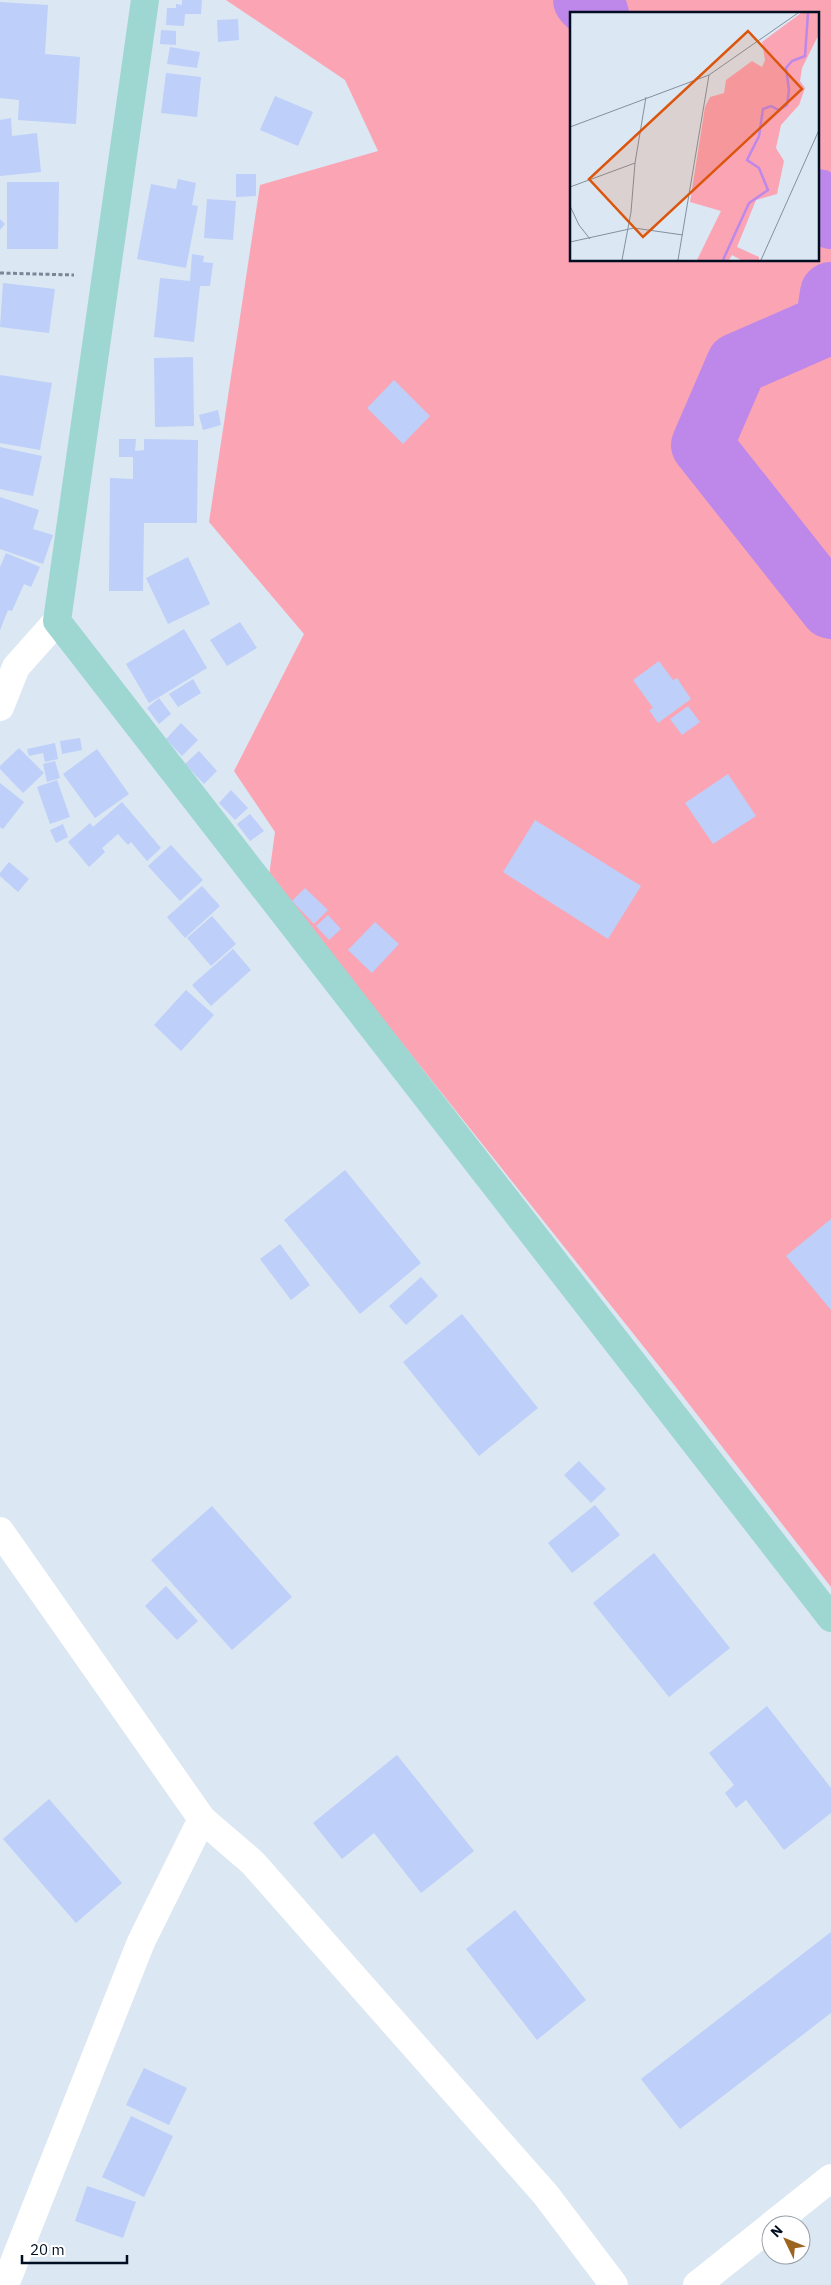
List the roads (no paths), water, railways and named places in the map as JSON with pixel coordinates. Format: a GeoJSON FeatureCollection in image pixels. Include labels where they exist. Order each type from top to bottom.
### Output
{"type":"FeatureCollection","features":[{"type":"Feature","properties":{"kind":"main road"},"geometry":{"type":"LineString","coordinates":[[145,0],[57,621],[831,1618]]}},
{"type":"Feature","properties":{"kind":"street"},"geometry":{"type":"LineString","coordinates":[[0,707],[16,667],[57,621]]}},
{"type":"Feature","properties":{"kind":"street"},"geometry":{"type":"LineString","coordinates":[[0,1531],[202,1819],[253,1863],[546,2196],[614,2285]]}},
{"type":"Feature","properties":{"kind":"street"},"geometry":{"type":"LineString","coordinates":[[5,2285],[141,1942],[202,1819]]}},
{"type":"Feature","properties":{"kind":"street"},"geometry":{"type":"LineString","coordinates":[[785,2215],[831,2178]]}},
{"type":"Feature","properties":{"kind":"street"},"geometry":{"type":"LineString","coordinates":[[696,2285],[761,2234]]}},
{"type":"Feature","properties":{"kind":"waterway"},"geometry":{"type":"LineString","coordinates":[[584,0],[596,12]]}},
{"type":"Feature","properties":{"kind":"waterway"},"geometry":{"type":"LineString","coordinates":[[818,201],[831,218]]}},
{"type":"Feature","properties":{"kind":"waterway"},"geometry":{"type":"LineString","coordinates":[[831,293],[826,325],[737,364],[702,445],[831,608]]}}]}
